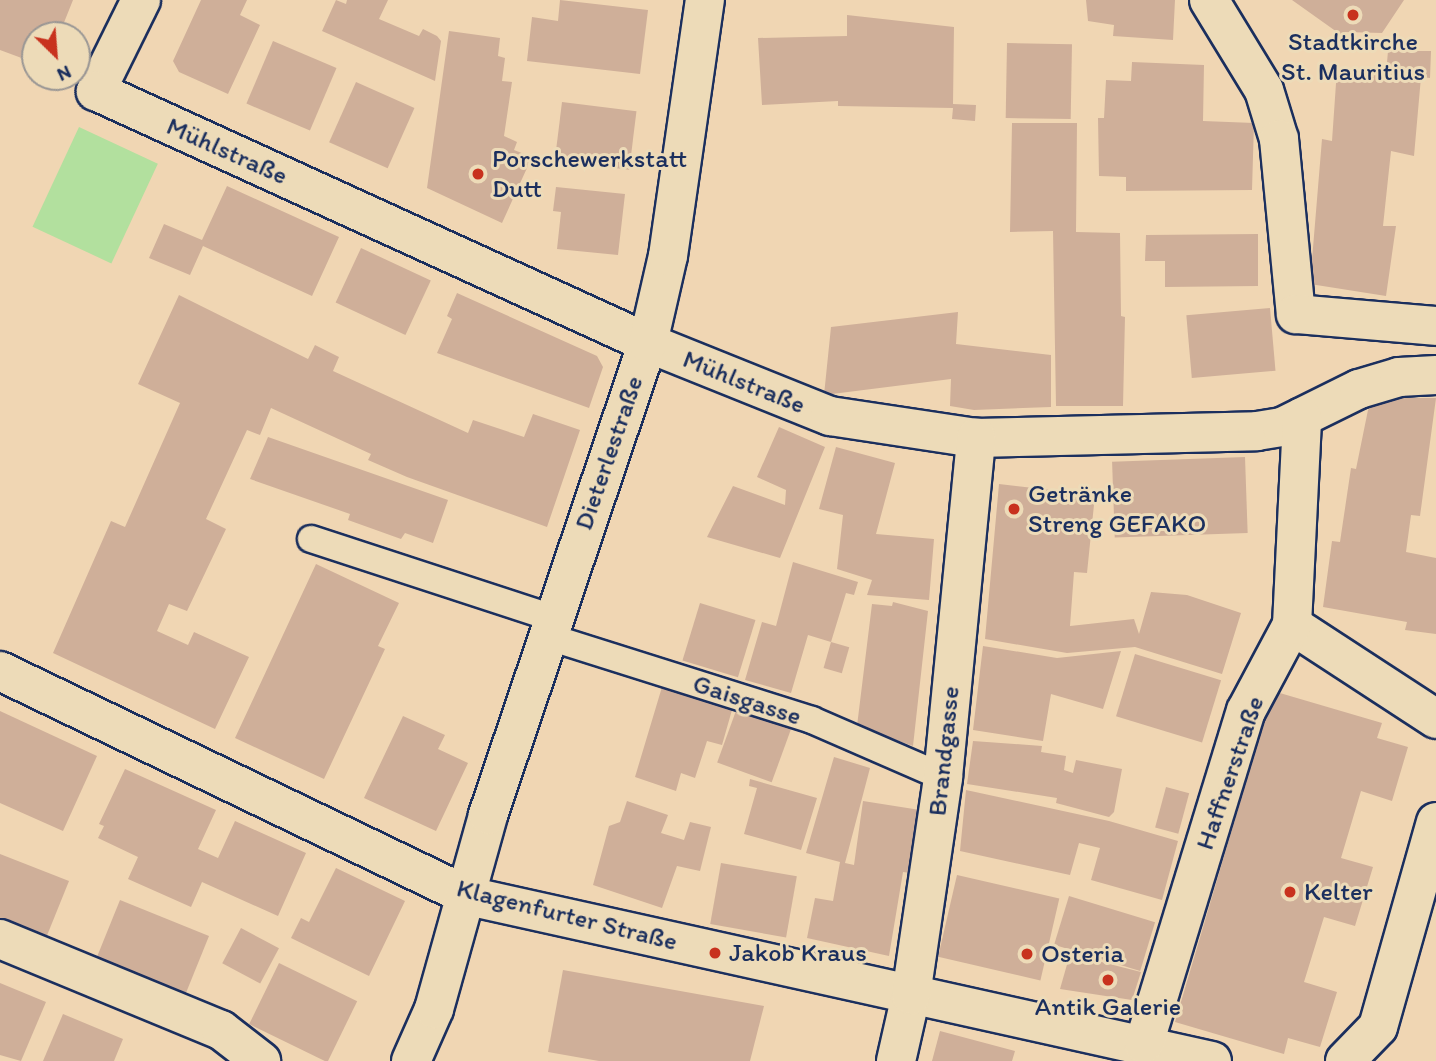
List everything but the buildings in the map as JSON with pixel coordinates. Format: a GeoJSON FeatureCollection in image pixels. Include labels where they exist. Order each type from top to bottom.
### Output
{"type":"FeatureCollection","features":[{"type":"Feature","properties":{"kind":"street","name":"Mühlstraße"},"geometry":{"type":"LineString","coordinates":[[141,0],[96,91],[648,343],[830,416],[976,438],[1257,430],[1302,417],[1359,388],[1399,377],[1436,375]]}},
{"type":"Feature","properties":{"kind":"street","name":"Dieterlestraße"},"geometry":{"type":"LineString","coordinates":[[411,1061],[434,1009],[468,897],[488,815],[549,627],[648,343],[668,256],[705,0]]}},
{"type":"Feature","properties":{"kind":"street"},"geometry":{"type":"LineString","coordinates":[[1209,0],[1264,90],[1279,139],[1296,314],[1436,326]]}},
{"type":"Feature","properties":{"kind":"street","name":"Haffnerstraße"},"geometry":{"type":"LineString","coordinates":[[1144,1044],[1246,711],[1292,625],[1302,417]]}},
{"type":"Feature","properties":{"kind":"street","name":"Brandgasse"},"geometry":{"type":"LineString","coordinates":[[896,1061],[911,995],[943,777],[976,438]]}},
{"type":"Feature","properties":{"kind":"street"},"geometry":{"type":"LineString","coordinates":[[1292,625],[1436,719]]}},
{"type":"Feature","properties":{"kind":"street","name":"Klagenfurter Straße"},"geometry":{"type":"LineString","coordinates":[[0,671],[468,897],[1212,1061]]}},
{"type":"Feature","properties":{"kind":"street"},"geometry":{"type":"LineString","coordinates":[[1345,1061],[1378,1027],[1436,822]]}},
{"type":"Feature","properties":{"kind":"street"},"geometry":{"type":"LineString","coordinates":[[0,939],[221,1030],[261,1061]]}},
{"type":"Feature","properties":{"kind":"lane","name":"Gaisgasse"},"geometry":{"type":"LineString","coordinates":[[311,538],[549,627],[812,720],[943,777]]}},
{"type":"Feature","properties":{"kind":"green space"},"geometry":{"type":"Polygon","coordinates":[[[79,127],[158,164],[111,263],[33,227],[79,127]]]}},
{"type":"Feature","properties":{"kind":"place","name":"Stadtkirche St. Mauritius"},"geometry":{"type":"Point","coordinates":[1353,15]}},
{"type":"Feature","properties":{"kind":"place","name":"Porschewerkstatt Dutt"},"geometry":{"type":"Point","coordinates":[478,174]}},
{"type":"Feature","properties":{"kind":"place","name":"Getränke Streng GEFAKO"},"geometry":{"type":"Point","coordinates":[1014,509]}},
{"type":"Feature","properties":{"kind":"place","name":"Kelter"},"geometry":{"type":"Point","coordinates":[1290,892]}},
{"type":"Feature","properties":{"kind":"place","name":"Jakob Kraus"},"geometry":{"type":"Point","coordinates":[715,953]}},
{"type":"Feature","properties":{"kind":"place","name":"Osteria"},"geometry":{"type":"Point","coordinates":[1027,954]}},
{"type":"Feature","properties":{"kind":"place","name":"Antik Galerie"},"geometry":{"type":"Point","coordinates":[1108,980]}}]}
